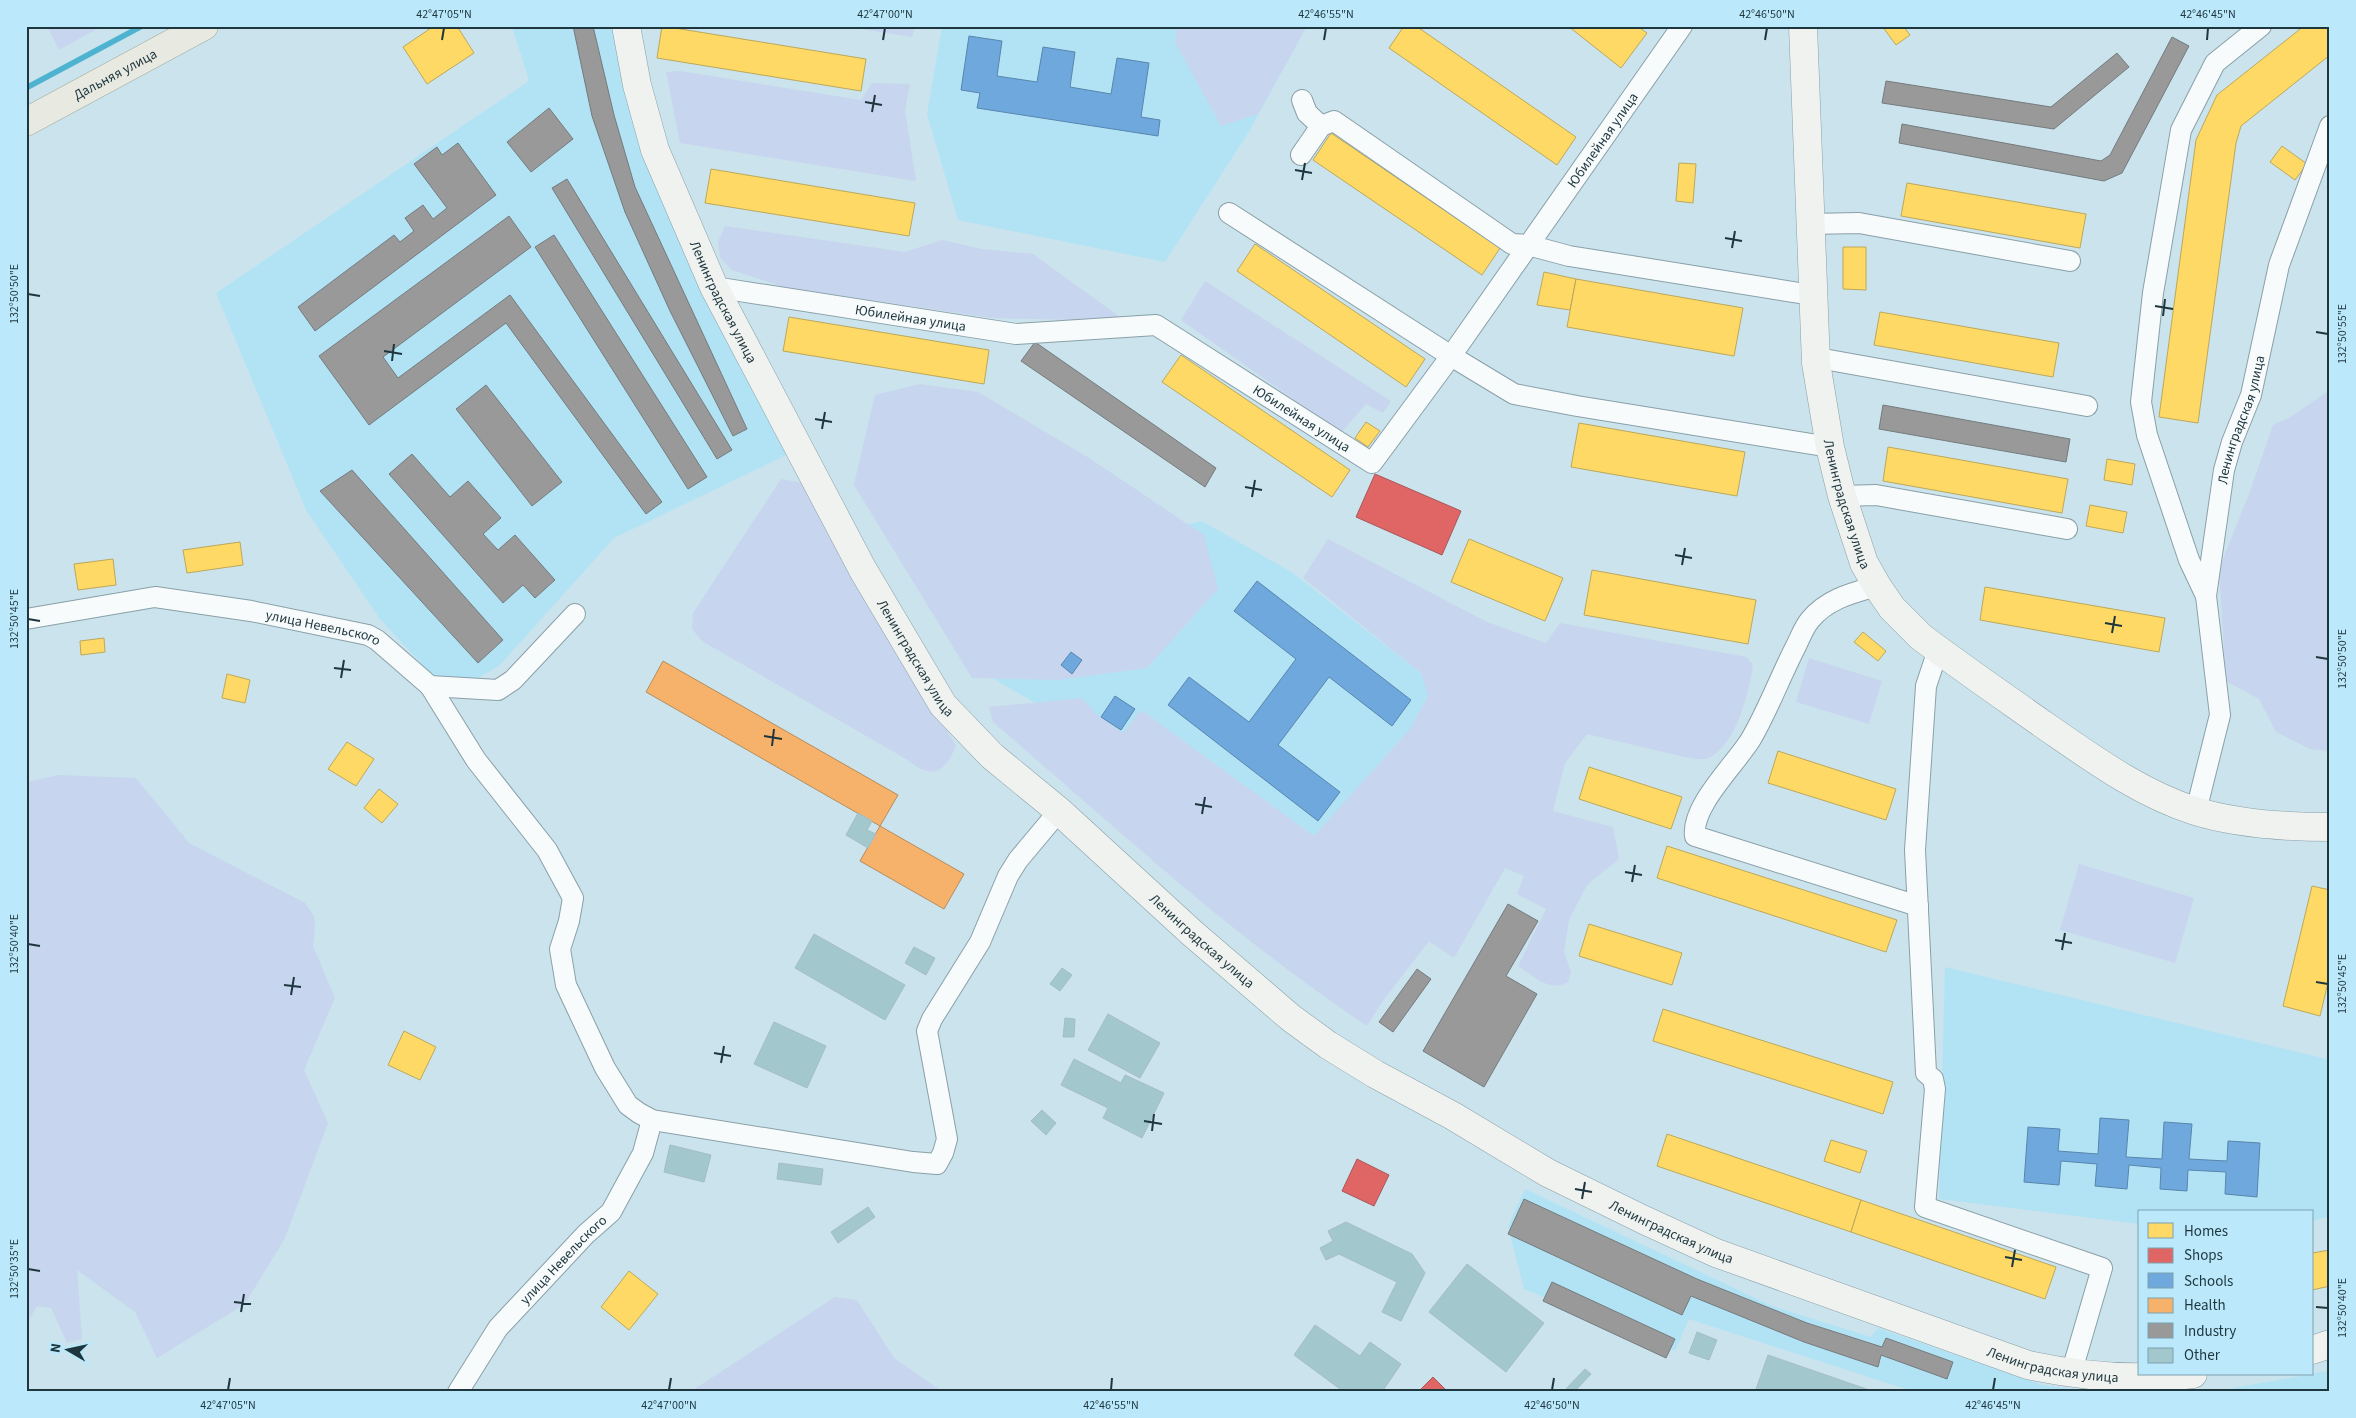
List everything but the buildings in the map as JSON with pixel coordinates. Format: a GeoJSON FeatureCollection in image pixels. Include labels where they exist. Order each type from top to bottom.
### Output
{"type":"FeatureCollection","features":[{"type":"Feature","properties":{"kind":"main road","name":"Дальняя улица"},"geometry":{"type":"LineString","coordinates":[[26,122],[204,26]]}},
{"type":"Feature","properties":{"kind":"street","name":"Ленинградская улица"},"geometry":{"type":"LineString","coordinates":[[626,26],[637,84],[655,150],[714,287],[863,570],[943,705],[992,756],[1060,812],[1192,933],[1291,1018],[1328,1045],[1367,1069],[1453,1116],[1548,1173],[1716,1253],[2028,1365],[2071,1374],[2157,1379],[2179,1376]]}},
{"type":"Feature","properties":{"kind":"street","name":"Юбилейная улица"},"geometry":{"type":"LineString","coordinates":[[714,287],[1016,334],[1156,325],[1372,463],[1451,356],[1682,26]]}},
{"type":"Feature","properties":{"kind":"street","name":"Ленинградская улица"},"geometry":{"type":"LineString","coordinates":[[1803,26],[1816,363],[1830,447],[1842,496],[1864,563],[1877,586],[1896,612],[1921,638],[2106,769],[2153,794],[2196,811],[2242,821],[2299,827],[2330,827]]}},
{"type":"Feature","properties":{"kind":"street"},"geometry":{"type":"LineString","coordinates":[[2206,596],[2189,560],[2147,435],[2141,402],[2153,293],[2181,130],[2215,63],[2261,26]]}},
{"type":"Feature","properties":{"kind":"street"},"geometry":{"type":"LineString","coordinates":[[1302,100],[1307,113],[1321,126]]}},
{"type":"Feature","properties":{"kind":"street"},"geometry":{"type":"LineString","coordinates":[[1301,156],[1321,126],[1334,122],[1512,244],[1528,245],[1569,256],[1812,295]]}},
{"type":"Feature","properties":{"kind":"street","name":"Ленинградская улица"},"geometry":{"type":"LineString","coordinates":[[2196,811],[2220,715],[2206,596],[2224,470],[2232,442],[2251,395],[2279,266],[2330,126]]}},
{"type":"Feature","properties":{"kind":"street"},"geometry":{"type":"LineString","coordinates":[[1229,213],[1451,356],[1514,394],[1830,447]]}},
{"type":"Feature","properties":{"kind":"street"},"geometry":{"type":"LineString","coordinates":[[1810,224],[1859,223],[2070,260]]}},
{"type":"Feature","properties":{"kind":"street"},"geometry":{"type":"LineString","coordinates":[[1816,363],[1829,360],[2087,406]]}},
{"type":"Feature","properties":{"kind":"street"},"geometry":{"type":"LineString","coordinates":[[1842,496],[1876,495],[2067,529]]}},
{"type":"Feature","properties":{"kind":"street"},"geometry":{"type":"LineString","coordinates":[[1877,586],[1848,594],[1826,604],[1809,620],[1751,738],[1728,772],[1706,796],[1694,829],[1694,836],[1918,906]]}},
{"type":"Feature","properties":{"kind":"street","name":"улица Невельского"},"geometry":{"type":"LineString","coordinates":[[26,619],[155,597],[251,611],[368,635],[377,640],[430,686],[476,760],[547,850],[573,898],[569,921],[560,950],[566,985],[605,1068],[628,1104],[638,1114],[652,1120],[643,1153],[611,1212],[586,1234],[498,1328],[458,1392]]}},
{"type":"Feature","properties":{"kind":"street"},"geometry":{"type":"LineString","coordinates":[[430,686],[498,690],[513,680],[576,614]]}},
{"type":"Feature","properties":{"kind":"street"},"geometry":{"type":"LineString","coordinates":[[1938,650],[1926,686],[1915,850],[1926,1073],[1933,1079],[1936,1089],[1925,1207],[2102,1268],[2071,1374]]}},
{"type":"Feature","properties":{"kind":"street"},"geometry":{"type":"LineString","coordinates":[[652,1120],[912,1162],[937,1164],[947,1139],[927,1032],[932,1019],[980,942],[1008,876],[1018,860],[1060,812]]}},
{"type":"Feature","properties":{"kind":"street"},"geometry":{"type":"LineString","coordinates":[[2314,1349],[2330,1344]]}},
{"type":"Feature","properties":{"kind":"shaded area"},"geometry":{"type":"Polygon","coordinates":[[[47,26],[102,26],[59,50],[47,26]]]}},
{"type":"Feature","properties":{"kind":"shaded area"},"geometry":{"type":"Polygon","coordinates":[[[512,26],[626,26],[655,150],[799,449],[614,538],[500,665],[475,680],[465,683],[431,674],[380,619],[306,510],[216,293],[529,81],[512,26]]]}},
{"type":"Feature","properties":{"kind":"shaded area"},"geometry":{"type":"Polygon","coordinates":[[[842,26],[915,26],[912,37],[842,26]]]}},
{"type":"Feature","properties":{"kind":"shaded area"},"geometry":{"type":"Polygon","coordinates":[[[942,26],[1307,26],[1248,133],[1165,262],[958,220],[927,114],[942,26]]]}},
{"type":"Feature","properties":{"kind":"shaded area"},"geometry":{"type":"Polygon","coordinates":[[[1177,26],[1307,26],[1258,114],[1221,126],[1175,42],[1177,26]]]}},
{"type":"Feature","properties":{"kind":"shaded area"},"geometry":{"type":"Polygon","coordinates":[[[680,71],[861,100],[872,83],[910,84],[905,110],[916,181],[680,143],[666,72],[680,71]]]}},
{"type":"Feature","properties":{"kind":"shaded area"},"geometry":{"type":"Polygon","coordinates":[[[725,226],[905,252],[942,240],[982,249],[1033,254],[1120,317],[1074,320],[992,318],[787,288],[732,270],[720,258],[718,242],[725,226]]]}},
{"type":"Feature","properties":{"kind":"shaded area"},"geometry":{"type":"Polygon","coordinates":[[[1205,281],[1391,401],[1383,413],[1366,404],[1341,433],[1181,320],[1205,281]]]}},
{"type":"Feature","properties":{"kind":"shaded area"},"geometry":{"type":"Polygon","coordinates":[[[920,384],[978,392],[1089,458],[1204,535],[1218,589],[1147,668],[1058,680],[972,678],[854,485],[875,395],[920,384]]]}},
{"type":"Feature","properties":{"kind":"shaded area"},"geometry":{"type":"Polygon","coordinates":[[[2330,390],[2330,751],[2310,749],[2276,732],[2259,699],[2226,681],[2219,569],[2249,494],[2273,425],[2289,418],[2330,390]]]}},
{"type":"Feature","properties":{"kind":"shaded area"},"geometry":{"type":"Polygon","coordinates":[[[875,395],[983,411],[1177,527],[1202,521],[1293,573],[1421,673],[1460,723],[1337,880],[977,669],[854,485],[875,395]]]}},
{"type":"Feature","properties":{"kind":"shaded area"},"geometry":{"type":"Polygon","coordinates":[[[781,479],[803,483],[956,746],[941,769],[929,772],[923,770],[702,641],[692,629],[693,613],[781,479]]]}},
{"type":"Feature","properties":{"kind":"shaded area"},"geometry":{"type":"Polygon","coordinates":[[[1328,539],[1487,622],[1546,643],[1560,623],[1746,657],[1753,665],[1739,719],[1724,745],[1715,754],[1705,759],[1689,758],[1587,734],[1565,763],[1553,811],[1613,827],[1619,859],[1587,885],[1569,920],[1564,952],[1571,972],[1568,982],[1554,986],[1542,982],[1518,966],[1546,909],[1517,894],[1524,876],[1505,868],[1454,958],[1429,941],[1382,1002],[1367,1026],[1269,956],[1175,880],[993,722],[989,707],[1082,698],[1097,715],[1123,733],[1141,710],[1314,836],[1410,729],[1428,696],[1421,673],[1303,578],[1328,539]]]}},
{"type":"Feature","properties":{"kind":"shaded area"},"geometry":{"type":"Polygon","coordinates":[[[1809,658],[1882,681],[1869,724],[1796,702],[1809,658]]]}},
{"type":"Feature","properties":{"kind":"shaded area"},"geometry":{"type":"Polygon","coordinates":[[[59,775],[136,778],[189,843],[305,903],[314,916],[313,946],[335,998],[304,1070],[328,1123],[285,1238],[245,1304],[157,1358],[135,1312],[77,1270],[82,1339],[67,1343],[51,1308],[37,1306],[26,1325],[26,782],[59,775]]]}},
{"type":"Feature","properties":{"kind":"shaded area"},"geometry":{"type":"Polygon","coordinates":[[[2079,864],[2194,898],[2175,963],[2060,930],[2079,864]]]}},
{"type":"Feature","properties":{"kind":"shaded area"},"geometry":{"type":"Polygon","coordinates":[[[1945,967],[2330,1060],[2330,1216],[2314,1220],[2314,1210],[2138,1210],[2138,1224],[1939,1199],[1945,967]]]}},
{"type":"Feature","properties":{"kind":"shaded area"},"geometry":{"type":"Polygon","coordinates":[[[1525,1189],[1772,1306],[1871,1337],[1878,1328],[2042,1385],[2097,1392],[1915,1392],[1689,1319],[1675,1351],[1524,1289],[1508,1226],[1525,1189]]]}},
{"type":"Feature","properties":{"kind":"shaded area"},"geometry":{"type":"Polygon","coordinates":[[[835,1297],[857,1300],[894,1358],[943,1392],[690,1392],[835,1297]]]}},
{"type":"Feature","properties":{"kind":"shaded area"},"geometry":{"type":"Polygon","coordinates":[[[2330,1370],[2330,1392],[2211,1392],[2301,1376],[2314,1376],[2314,1374],[2330,1370]]]}},
{"type":"Feature","properties":{"kind":"waterway"},"geometry":{"type":"LineString","coordinates":[[26,88],[142,26]]}}]}
